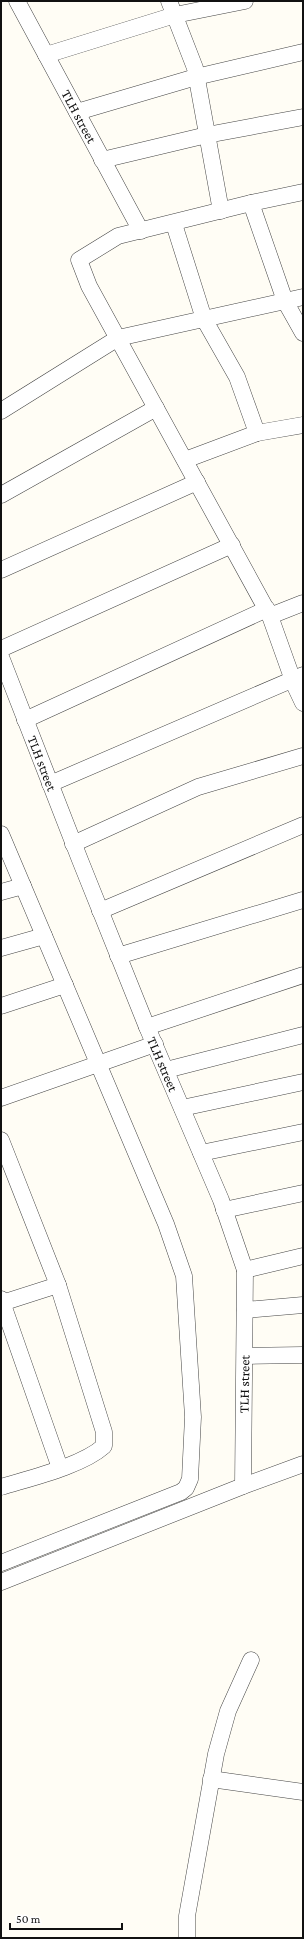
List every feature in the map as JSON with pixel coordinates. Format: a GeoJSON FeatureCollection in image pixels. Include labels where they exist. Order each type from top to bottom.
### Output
{"type":"FeatureCollection","features":[{"type":"Feature","properties":{"kind":"street","name":"TLH street"},"geometry":{"type":"LineString","coordinates":[[17,1],[141,231]]}},
{"type":"Feature","properties":{"kind":"street"},"geometry":{"type":"LineString","coordinates":[[46,55],[172,8],[245,1]]}},
{"type":"Feature","properties":{"kind":"street"},"geometry":{"type":"LineString","coordinates":[[172,8],[195,68],[221,211]]}},
{"type":"Feature","properties":{"kind":"street"},"geometry":{"type":"LineString","coordinates":[[77,112],[196,77],[303,52]]}},
{"type":"Feature","properties":{"kind":"street"},"geometry":{"type":"LineString","coordinates":[[102,160],[207,135],[303,117]]}},
{"type":"Feature","properties":{"kind":"street"},"geometry":{"type":"LineString","coordinates":[[303,192],[251,203],[174,224],[118,236],[79,260],[88,286],[232,545],[268,613],[298,677],[303,703]]}},
{"type":"Feature","properties":{"kind":"street"},"geometry":{"type":"LineString","coordinates":[[251,203],[285,301],[303,333]]}},
{"type":"Feature","properties":{"kind":"street"},"geometry":{"type":"LineString","coordinates":[[174,224],[204,319],[237,377],[257,433]]}},
{"type":"Feature","properties":{"kind":"street"},"geometry":{"type":"LineString","coordinates":[[1,411],[118,338],[303,297]]}},
{"type":"Feature","properties":{"kind":"street"},"geometry":{"type":"LineString","coordinates":[[1,496],[156,408]]}},
{"type":"Feature","properties":{"kind":"street"},"geometry":{"type":"LineString","coordinates":[[185,460],[257,433],[303,425]]}},
{"type":"Feature","properties":{"kind":"street"},"geometry":{"type":"LineString","coordinates":[[1,570],[197,482]]}},
{"type":"Feature","properties":{"kind":"street"},"geometry":{"type":"LineString","coordinates":[[1,649],[232,545]]}},
{"type":"Feature","properties":{"kind":"street"},"geometry":{"type":"LineString","coordinates":[[25,720],[268,613],[303,603]]}},
{"type":"Feature","properties":{"kind":"street","name":"TLH street"},"geometry":{"type":"LineString","coordinates":[[1,657],[118,956],[224,1210],[245,1270],[243,1486]]}},
{"type":"Feature","properties":{"kind":"street"},"geometry":{"type":"LineString","coordinates":[[50,784],[298,677]]}},
{"type":"Feature","properties":{"kind":"street"},"geometry":{"type":"LineString","coordinates":[[73,844],[198,787],[303,756]]}},
{"type":"Feature","properties":{"kind":"street"},"geometry":{"type":"LineString","coordinates":[[100,911],[303,825]]}},
{"type":"Feature","properties":{"kind":"street"},"geometry":{"type":"LineString","coordinates":[[1,834],[166,1224],[184,1276],[193,1416],[190,1479],[186,1488],[181,1492],[1,1563]]}},
{"type":"Feature","properties":{"kind":"street"},"geometry":{"type":"LineString","coordinates":[[1,892],[23,886]]}},
{"type":"Feature","properties":{"kind":"street"},"geometry":{"type":"LineString","coordinates":[[118,956],[303,900]]}},
{"type":"Feature","properties":{"kind":"street"},"geometry":{"type":"LineString","coordinates":[[1,948],[44,936]]}},
{"type":"Feature","properties":{"kind":"street"},"geometry":{"type":"LineString","coordinates":[[147,1027],[303,975]]}},
{"type":"Feature","properties":{"kind":"street"},"geometry":{"type":"LineString","coordinates":[[1,1006],[65,985]]}},
{"type":"Feature","properties":{"kind":"street"},"geometry":{"type":"LineString","coordinates":[[166,1070],[303,1035]]}},
{"type":"Feature","properties":{"kind":"street"},"geometry":{"type":"LineString","coordinates":[[1,1098],[154,1044]]}},
{"type":"Feature","properties":{"kind":"street"},"geometry":{"type":"LineString","coordinates":[[182,1108],[303,1082]]}},
{"type":"Feature","properties":{"kind":"street"},"geometry":{"type":"LineString","coordinates":[[201,1153],[303,1132]]}},
{"type":"Feature","properties":{"kind":"street"},"geometry":{"type":"LineString","coordinates":[[1,1140],[58,1285],[104,1432],[104,1446],[95,1454],[60,1468],[1,1487]]}},
{"type":"Feature","properties":{"kind":"street"},"geometry":{"type":"LineString","coordinates":[[224,1210],[303,1193]]}},
{"type":"Feature","properties":{"kind":"street"},"geometry":{"type":"LineString","coordinates":[[245,1270],[303,1256]]}},
{"type":"Feature","properties":{"kind":"street"},"geometry":{"type":"LineString","coordinates":[[58,1285],[2,1301],[60,1468]]}},
{"type":"Feature","properties":{"kind":"street"},"geometry":{"type":"LineString","coordinates":[[245,1310],[303,1305]]}},
{"type":"Feature","properties":{"kind":"street"},"geometry":{"type":"LineString","coordinates":[[245,1356],[303,1355]]}},
{"type":"Feature","properties":{"kind":"street"},"geometry":{"type":"LineString","coordinates":[[1,1582],[243,1486],[303,1464]]}},
{"type":"Feature","properties":{"kind":"street"},"geometry":{"type":"LineString","coordinates":[[187,1938],[187,1916],[216,1754],[228,1711],[250,1660]]}},
{"type":"Feature","properties":{"kind":"street"},"geometry":{"type":"LineString","coordinates":[[211,1779],[303,1792]]}}]}
